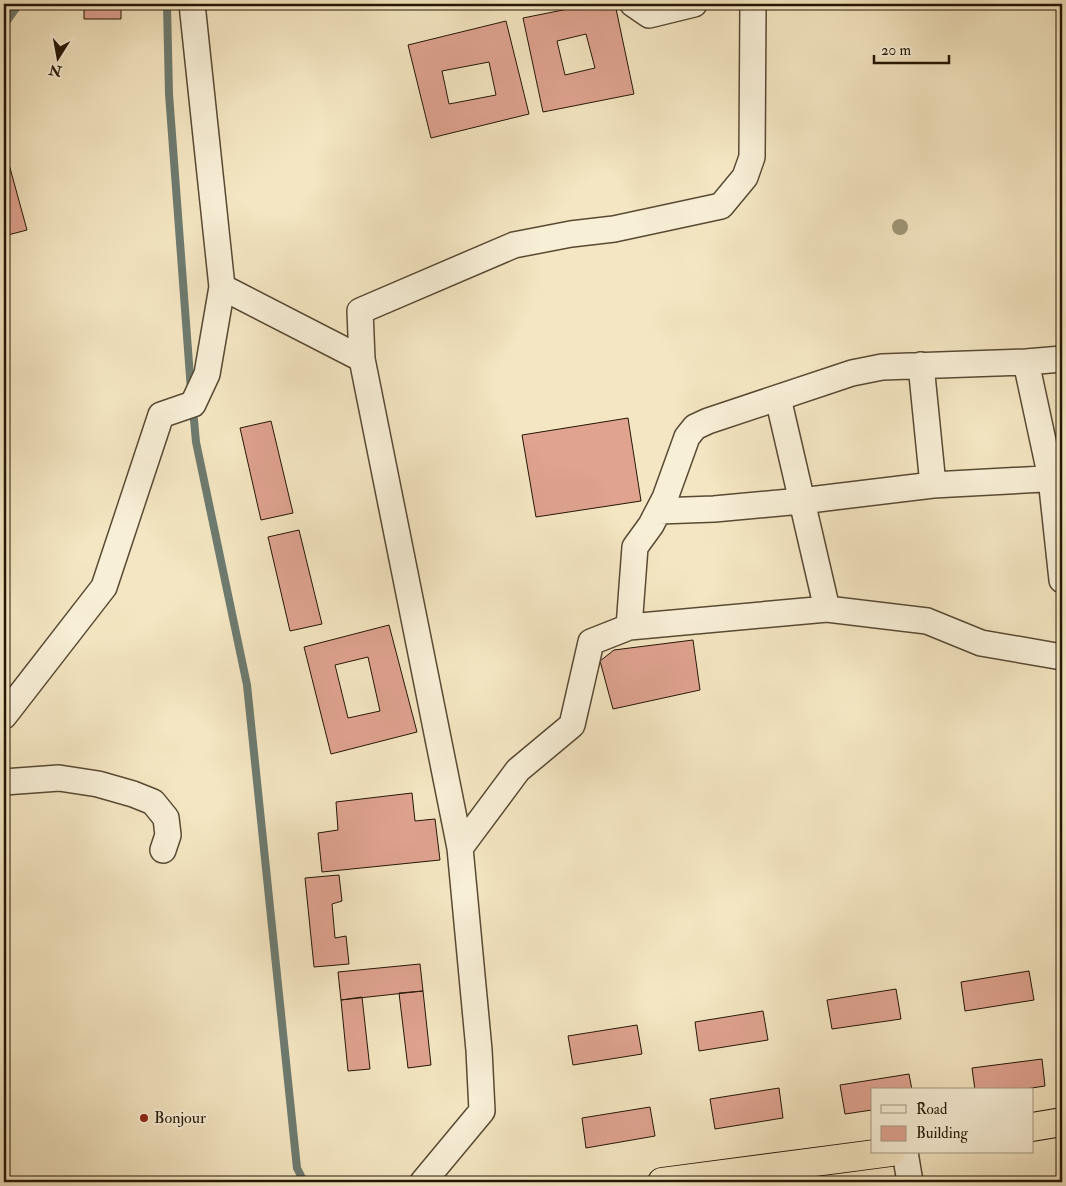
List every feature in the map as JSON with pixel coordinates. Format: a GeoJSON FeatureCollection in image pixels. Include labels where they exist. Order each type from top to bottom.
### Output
{"type":"FeatureCollection","features":[{"type":"Feature","properties":{"kind":"highway"},"geometry":{"type":"LineString","coordinates":[[1034,1128],[1062,1122]]}},
{"type":"Feature","properties":{"kind":"highway"},"geometry":{"type":"LineString","coordinates":[[662,1182],[876,1154]]}},
{"type":"Feature","properties":{"kind":"street"},"geometry":{"type":"LineString","coordinates":[[4,716],[104,587],[161,415],[192,404],[207,374],[222,287],[192,4]]}},
{"type":"Feature","properties":{"kind":"street"},"geometry":{"type":"LineString","coordinates":[[633,4],[649,15],[694,4]]}},
{"type":"Feature","properties":{"kind":"street"},"geometry":{"type":"LineString","coordinates":[[423,1182],[482,1111],[479,1050],[460,848],[362,359],[360,311],[514,245],[571,234],[614,229],[721,206],[745,177],[752,157],[753,4]]}},
{"type":"Feature","properties":{"kind":"street"},"geometry":{"type":"LineString","coordinates":[[222,287],[362,359]]}},
{"type":"Feature","properties":{"kind":"street"},"geometry":{"type":"LineString","coordinates":[[629,627],[635,547],[666,498],[687,437],[695,427],[852,373],[882,367],[1062,359]]}},
{"type":"Feature","properties":{"kind":"street"},"geometry":{"type":"LineString","coordinates":[[1026,362],[1056,478],[1062,580]]}},
{"type":"Feature","properties":{"kind":"street"},"geometry":{"type":"LineString","coordinates":[[921,365],[933,485]]}},
{"type":"Feature","properties":{"kind":"street"},"geometry":{"type":"LineString","coordinates":[[778,398],[827,610]]}},
{"type":"Feature","properties":{"kind":"street"},"geometry":{"type":"LineString","coordinates":[[659,511],[801,502],[933,485],[1056,478]]}},
{"type":"Feature","properties":{"kind":"street"},"geometry":{"type":"LineString","coordinates":[[460,848],[518,770],[572,726],[591,642],[629,627],[827,610],[927,621],[981,643],[1062,656]]}},
{"type":"Feature","properties":{"kind":"street"},"geometry":{"type":"LineString","coordinates":[[4,782],[59,778],[98,784],[153,802],[166,818],[168,835],[163,850]]}},
{"type":"Feature","properties":{"kind":"street"},"geometry":{"type":"LineString","coordinates":[[905,1154],[910,1182]]}},
{"type":"Feature","properties":{"kind":"building"},"geometry":{"type":"Polygon","coordinates":[[[84,4],[121,4],[121,19],[84,19],[84,4]]]}},
{"type":"Feature","properties":{"kind":"building"},"geometry":{"type":"Polygon","coordinates":[[[593,4],[615,4],[634,94],[543,112],[523,18],[593,4]],[[586,34],[557,41],[565,75],[595,68],[586,34]]]}},
{"type":"Feature","properties":{"kind":"building"},"geometry":{"type":"Polygon","coordinates":[[[506,21],[529,114],[431,138],[408,45],[506,21]],[[489,62],[442,71],[449,104],[496,95],[489,62]]]}},
{"type":"Feature","properties":{"kind":"building"},"geometry":{"type":"Polygon","coordinates":[[[4,146],[27,230],[4,236],[4,146]]]}},
{"type":"Feature","properties":{"kind":"building"},"geometry":{"type":"Polygon","coordinates":[[[628,418],[641,501],[536,517],[522,435],[628,418]]]}},
{"type":"Feature","properties":{"kind":"building"},"geometry":{"type":"Polygon","coordinates":[[[271,421],[293,513],[261,520],[240,428],[271,421]]]}},
{"type":"Feature","properties":{"kind":"building"},"geometry":{"type":"Polygon","coordinates":[[[299,530],[322,624],[290,631],[268,537],[299,530]]]}},
{"type":"Feature","properties":{"kind":"building"},"geometry":{"type":"Polygon","coordinates":[[[389,625],[417,732],[331,754],[304,647],[389,625]],[[368,657],[335,665],[348,718],[380,711],[368,657]]]}},
{"type":"Feature","properties":{"kind":"building"},"geometry":{"type":"Polygon","coordinates":[[[693,640],[700,690],[613,709],[600,661],[614,650],[693,640]]]}},
{"type":"Feature","properties":{"kind":"building"},"geometry":{"type":"Polygon","coordinates":[[[412,793],[415,821],[435,819],[440,860],[322,872],[318,833],[338,830],[336,802],[412,793]]]}},
{"type":"Feature","properties":{"kind":"building"},"geometry":{"type":"Polygon","coordinates":[[[339,875],[342,901],[332,904],[335,938],[346,936],[349,964],[314,967],[305,878],[339,875]]]}},
{"type":"Feature","properties":{"kind":"building"},"geometry":{"type":"Polygon","coordinates":[[[420,964],[423,991],[341,1000],[338,972],[420,964]]]}},
{"type":"Feature","properties":{"kind":"building"},"geometry":{"type":"Polygon","coordinates":[[[1029,971],[1034,1000],[965,1011],[961,982],[1029,971]]]}},
{"type":"Feature","properties":{"kind":"building"},"geometry":{"type":"Polygon","coordinates":[[[896,989],[901,1019],[832,1029],[827,1000],[896,989]]]}},
{"type":"Feature","properties":{"kind":"building"},"geometry":{"type":"Polygon","coordinates":[[[423,991],[431,1065],[408,1068],[399,993],[423,991]]]}},
{"type":"Feature","properties":{"kind":"building"},"geometry":{"type":"Polygon","coordinates":[[[362,997],[370,1069],[348,1071],[341,1000],[362,997]]]}},
{"type":"Feature","properties":{"kind":"building"},"geometry":{"type":"Polygon","coordinates":[[[763,1011],[768,1040],[699,1051],[695,1022],[763,1011]]]}},
{"type":"Feature","properties":{"kind":"building"},"geometry":{"type":"Polygon","coordinates":[[[637,1025],[642,1054],[573,1065],[568,1036],[637,1025]]]}},
{"type":"Feature","properties":{"kind":"building"},"geometry":{"type":"Polygon","coordinates":[[[1042,1059],[1045,1086],[1032,1088],[975,1088],[972,1068],[1042,1059]]]}},
{"type":"Feature","properties":{"kind":"building"},"geometry":{"type":"Polygon","coordinates":[[[909,1074],[912,1088],[871,1088],[871,1110],[845,1114],[840,1085],[909,1074]]]}},
{"type":"Feature","properties":{"kind":"building"},"geometry":{"type":"Polygon","coordinates":[[[779,1088],[783,1118],[715,1129],[710,1099],[779,1088]]]}},
{"type":"Feature","properties":{"kind":"building"},"geometry":{"type":"Polygon","coordinates":[[[650,1107],[655,1136],[586,1148],[582,1118],[650,1107]]]}},
{"type":"Feature","properties":{"kind":"waterway"},"geometry":{"type":"LineString","coordinates":[[4,25],[19,4]]}},
{"type":"Feature","properties":{"kind":"waterway"},"geometry":{"type":"LineString","coordinates":[[167,4],[169,94],[191,390]]}},
{"type":"Feature","properties":{"kind":"waterway"},"geometry":{"type":"LineString","coordinates":[[193,409],[196,442],[247,685],[297,1168],[304,1182]]}},
{"type":"Feature","properties":{"kind":"place","name":"Bonjour"},"geometry":{"type":"Point","coordinates":[144,1118]}}]}
